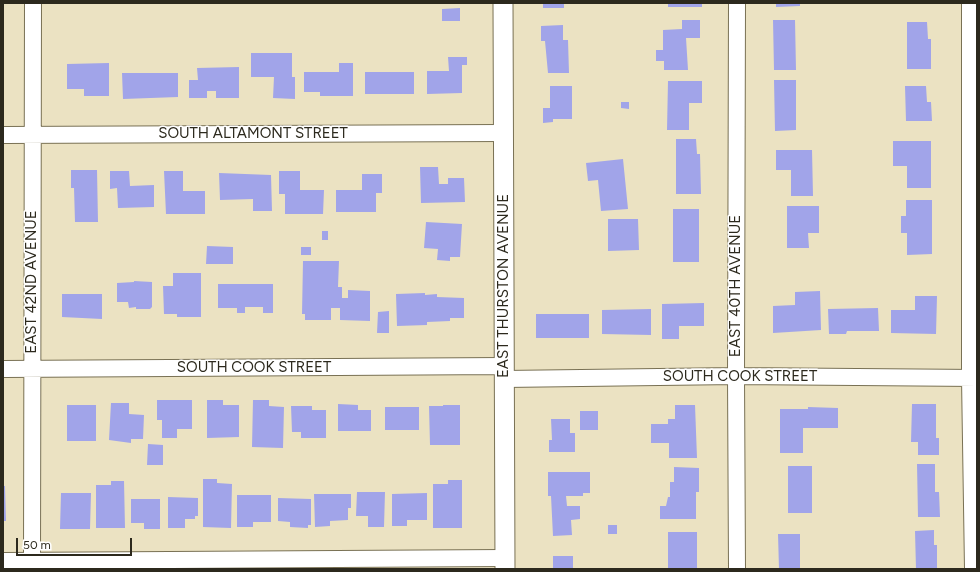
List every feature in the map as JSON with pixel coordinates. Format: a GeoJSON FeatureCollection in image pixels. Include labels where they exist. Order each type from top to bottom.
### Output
{"type":"FeatureCollection","features":[{"type":"Feature","properties":{"kind":"street","name":"EAST 42ND AVENUE"},"geometry":{"type":"LineString","coordinates":[[32,560],[33,3]]}},
{"type":"Feature","properties":{"kind":"street","name":"EAST THURSTON AVENUE"},"geometry":{"type":"LineString","coordinates":[[502,3],[505,564]]}},
{"type":"Feature","properties":{"kind":"street","name":"EAST 40TH AVENUE"},"geometry":{"type":"LineString","coordinates":[[737,3],[737,569]]}},
{"type":"Feature","properties":{"kind":"street"},"geometry":{"type":"LineString","coordinates":[[970,3],[973,569]]}},
{"type":"Feature","properties":{"kind":"street","name":"SOUTH ALTAMONT STREET"},"geometry":{"type":"LineString","coordinates":[[3,135],[503,132]]}},
{"type":"Feature","properties":{"kind":"street","name":"SOUTH COOK STREET"},"geometry":{"type":"LineString","coordinates":[[3,369],[504,372],[973,378]]}},
{"type":"Feature","properties":{"kind":"street"},"geometry":{"type":"LineString","coordinates":[[3,561],[505,564]]}},
{"type":"Feature","properties":{"kind":"building"},"geometry":{"type":"Polygon","coordinates":[[[543,3],[564,3],[564,8],[543,8],[543,3]]]}},
{"type":"Feature","properties":{"kind":"building"},"geometry":{"type":"Polygon","coordinates":[[[668,3],[702,3],[702,7],[668,7],[668,3]]]}},
{"type":"Feature","properties":{"kind":"building"},"geometry":{"type":"Polygon","coordinates":[[[776,3],[800,3],[800,6],[776,7],[776,3]]]}},
{"type":"Feature","properties":{"kind":"building"},"geometry":{"type":"Polygon","coordinates":[[[460,8],[460,21],[442,21],[442,9],[460,8]]]}},
{"type":"Feature","properties":{"kind":"building"},"geometry":{"type":"Polygon","coordinates":[[[682,20],[700,20],[700,38],[686,38],[688,70],[664,70],[664,61],[656,61],[656,50],[663,50],[663,30],[682,29],[682,20]]]}},
{"type":"Feature","properties":{"kind":"building"},"geometry":{"type":"Polygon","coordinates":[[[773,20],[795,20],[796,70],[774,70],[773,20]]]}},
{"type":"Feature","properties":{"kind":"building"},"geometry":{"type":"Polygon","coordinates":[[[907,22],[927,22],[928,39],[931,39],[931,69],[907,69],[907,22]]]}},
{"type":"Feature","properties":{"kind":"building"},"geometry":{"type":"Polygon","coordinates":[[[563,25],[563,40],[568,40],[569,73],[548,73],[545,41],[541,41],[541,26],[563,25]]]}},
{"type":"Feature","properties":{"kind":"building"},"geometry":{"type":"Polygon","coordinates":[[[251,53],[292,53],[292,77],[295,77],[295,99],[273,98],[274,77],[251,77],[251,53]]]}},
{"type":"Feature","properties":{"kind":"building"},"geometry":{"type":"Polygon","coordinates":[[[448,57],[467,57],[467,65],[462,65],[462,93],[427,94],[427,71],[449,71],[448,57]]]}},
{"type":"Feature","properties":{"kind":"building"},"geometry":{"type":"Polygon","coordinates":[[[109,63],[109,96],[84,96],[84,89],[67,89],[67,64],[109,63]]]}},
{"type":"Feature","properties":{"kind":"building"},"geometry":{"type":"Polygon","coordinates":[[[339,63],[353,63],[353,96],[320,96],[320,92],[304,92],[304,72],[339,72],[339,63]]]}},
{"type":"Feature","properties":{"kind":"building"},"geometry":{"type":"Polygon","coordinates":[[[239,67],[239,98],[216,98],[216,91],[207,91],[207,98],[189,98],[189,80],[198,80],[197,68],[239,67]]]}},
{"type":"Feature","properties":{"kind":"building"},"geometry":{"type":"Polygon","coordinates":[[[365,72],[414,72],[414,94],[365,94],[365,72]]]}},
{"type":"Feature","properties":{"kind":"building"},"geometry":{"type":"Polygon","coordinates":[[[122,73],[178,73],[178,97],[123,99],[122,73]]]}},
{"type":"Feature","properties":{"kind":"building"},"geometry":{"type":"Polygon","coordinates":[[[774,80],[796,80],[796,130],[775,131],[774,80]]]}},
{"type":"Feature","properties":{"kind":"building"},"geometry":{"type":"Polygon","coordinates":[[[668,81],[702,81],[702,103],[689,103],[689,130],[667,130],[668,81]]]}},
{"type":"Feature","properties":{"kind":"building"},"geometry":{"type":"Polygon","coordinates":[[[550,86],[572,86],[572,119],[553,119],[553,122],[543,123],[543,108],[550,108],[550,86]]]}},
{"type":"Feature","properties":{"kind":"building"},"geometry":{"type":"Polygon","coordinates":[[[905,86],[926,86],[927,102],[931,102],[932,121],[906,121],[905,86]]]}},
{"type":"Feature","properties":{"kind":"building"},"geometry":{"type":"Polygon","coordinates":[[[621,102],[629,102],[629,109],[621,108],[621,102]]]}},
{"type":"Feature","properties":{"kind":"building"},"geometry":{"type":"Polygon","coordinates":[[[676,139],[696,139],[697,154],[700,154],[701,194],[676,194],[676,139]]]}},
{"type":"Feature","properties":{"kind":"building"},"geometry":{"type":"Polygon","coordinates":[[[893,141],[931,141],[931,188],[907,188],[907,166],[893,166],[893,141]]]}},
{"type":"Feature","properties":{"kind":"building"},"geometry":{"type":"Polygon","coordinates":[[[776,150],[812,150],[813,196],[791,196],[791,170],[776,170],[776,150]]]}},
{"type":"Feature","properties":{"kind":"building"},"geometry":{"type":"Polygon","coordinates":[[[623,159],[628,209],[601,211],[598,180],[588,181],[586,163],[623,159]]]}},
{"type":"Feature","properties":{"kind":"building"},"geometry":{"type":"Polygon","coordinates":[[[420,167],[438,167],[439,184],[448,184],[448,178],[464,178],[465,202],[421,203],[420,167]]]}},
{"type":"Feature","properties":{"kind":"building"},"geometry":{"type":"Polygon","coordinates":[[[71,170],[97,170],[98,222],[75,222],[74,188],[71,188],[71,170]]]}},
{"type":"Feature","properties":{"kind":"building"},"geometry":{"type":"Polygon","coordinates":[[[110,171],[129,171],[130,186],[154,185],[154,207],[118,208],[117,188],[110,189],[110,171]]]}},
{"type":"Feature","properties":{"kind":"building"},"geometry":{"type":"Polygon","coordinates":[[[164,171],[183,171],[183,191],[205,191],[205,214],[166,214],[164,171]]]}},
{"type":"Feature","properties":{"kind":"building"},"geometry":{"type":"Polygon","coordinates":[[[279,171],[300,171],[300,190],[324,190],[323,214],[285,214],[285,194],[279,194],[279,171]]]}},
{"type":"Feature","properties":{"kind":"building"},"geometry":{"type":"Polygon","coordinates":[[[219,173],[271,175],[272,211],[253,211],[253,199],[220,200],[219,173]]]}},
{"type":"Feature","properties":{"kind":"building"},"geometry":{"type":"Polygon","coordinates":[[[362,174],[382,174],[382,193],[376,193],[376,212],[336,212],[336,190],[362,190],[362,174]]]}},
{"type":"Feature","properties":{"kind":"building"},"geometry":{"type":"Polygon","coordinates":[[[906,200],[932,200],[932,254],[907,255],[907,233],[901,233],[901,216],[906,216],[906,200]]]}},
{"type":"Feature","properties":{"kind":"building"},"geometry":{"type":"Polygon","coordinates":[[[787,206],[819,206],[819,233],[808,233],[809,248],[787,248],[787,206]]]}},
{"type":"Feature","properties":{"kind":"building"},"geometry":{"type":"Polygon","coordinates":[[[673,209],[699,209],[699,262],[673,262],[673,209]]]}},
{"type":"Feature","properties":{"kind":"building"},"geometry":{"type":"Polygon","coordinates":[[[608,219],[638,219],[639,250],[608,251],[608,219]]]}},
{"type":"Feature","properties":{"kind":"building"},"geometry":{"type":"Polygon","coordinates":[[[426,222],[462,224],[460,257],[450,257],[450,261],[437,260],[438,249],[424,248],[426,222]]]}},
{"type":"Feature","properties":{"kind":"building"},"geometry":{"type":"Polygon","coordinates":[[[322,231],[328,231],[328,240],[322,240],[322,231]]]}},
{"type":"Feature","properties":{"kind":"building"},"geometry":{"type":"Polygon","coordinates":[[[207,246],[233,247],[233,264],[206,264],[207,246]]]}},
{"type":"Feature","properties":{"kind":"building"},"geometry":{"type":"Polygon","coordinates":[[[301,247],[311,247],[311,255],[301,255],[301,247]]]}},
{"type":"Feature","properties":{"kind":"building"},"geometry":{"type":"Polygon","coordinates":[[[303,261],[339,261],[338,287],[342,287],[342,298],[348,298],[348,290],[370,291],[370,321],[340,320],[340,308],[331,308],[331,320],[305,320],[305,314],[302,314],[303,261]]]}},
{"type":"Feature","properties":{"kind":"building"},"geometry":{"type":"Polygon","coordinates":[[[173,273],[201,273],[201,317],[177,317],[177,314],[164,314],[163,286],[173,286],[173,273]]]}},
{"type":"Feature","properties":{"kind":"building"},"geometry":{"type":"Polygon","coordinates":[[[134,281],[152,282],[152,307],[150,309],[136,309],[136,307],[129,308],[128,302],[117,302],[117,283],[134,281]]]}},
{"type":"Feature","properties":{"kind":"building"},"geometry":{"type":"Polygon","coordinates":[[[218,284],[273,284],[273,313],[263,313],[263,307],[245,307],[245,313],[237,313],[237,308],[218,308],[218,284]]]}},
{"type":"Feature","properties":{"kind":"building"},"geometry":{"type":"Polygon","coordinates":[[[820,291],[821,330],[773,333],[773,306],[795,305],[795,292],[820,291]]]}},
{"type":"Feature","properties":{"kind":"building"},"geometry":{"type":"Polygon","coordinates":[[[425,293],[425,295],[437,294],[437,297],[464,298],[464,318],[450,318],[450,321],[427,322],[427,325],[397,326],[396,294],[425,293]]]}},
{"type":"Feature","properties":{"kind":"building"},"geometry":{"type":"Polygon","coordinates":[[[62,294],[102,294],[102,319],[62,317],[62,294]]]}},
{"type":"Feature","properties":{"kind":"building"},"geometry":{"type":"Polygon","coordinates":[[[915,296],[937,296],[936,334],[891,333],[891,310],[915,310],[915,296]]]}},
{"type":"Feature","properties":{"kind":"building"},"geometry":{"type":"Polygon","coordinates":[[[704,303],[704,326],[679,326],[679,339],[662,339],[662,304],[704,303]]]}},
{"type":"Feature","properties":{"kind":"building"},"geometry":{"type":"Polygon","coordinates":[[[878,308],[879,331],[847,331],[846,334],[829,334],[828,309],[878,308]]]}},
{"type":"Feature","properties":{"kind":"building"},"geometry":{"type":"Polygon","coordinates":[[[651,309],[651,335],[602,334],[602,310],[651,309]]]}},
{"type":"Feature","properties":{"kind":"building"},"geometry":{"type":"Polygon","coordinates":[[[389,311],[389,333],[377,333],[378,312],[389,311]]]}},
{"type":"Feature","properties":{"kind":"building"},"geometry":{"type":"Polygon","coordinates":[[[536,314],[589,314],[589,338],[536,338],[536,314]]]}},
{"type":"Feature","properties":{"kind":"building"},"geometry":{"type":"Polygon","coordinates":[[[157,400],[192,400],[192,429],[177,429],[177,438],[162,438],[162,420],[157,420],[157,400]]]}},
{"type":"Feature","properties":{"kind":"building"},"geometry":{"type":"Polygon","coordinates":[[[207,400],[223,400],[223,405],[239,405],[239,437],[207,438],[207,400]]]}},
{"type":"Feature","properties":{"kind":"building"},"geometry":{"type":"Polygon","coordinates":[[[253,400],[269,400],[269,406],[284,407],[283,448],[252,447],[253,400]]]}},
{"type":"Feature","properties":{"kind":"building"},"geometry":{"type":"Polygon","coordinates":[[[111,403],[129,403],[129,414],[144,415],[143,439],[131,439],[131,443],[109,440],[111,403]]]}},
{"type":"Feature","properties":{"kind":"building"},"geometry":{"type":"Polygon","coordinates":[[[338,404],[358,405],[358,410],[371,410],[371,431],[338,431],[338,404]]]}},
{"type":"Feature","properties":{"kind":"building"},"geometry":{"type":"Polygon","coordinates":[[[912,404],[936,404],[936,438],[939,438],[939,455],[918,455],[918,442],[911,442],[912,404]]]}},
{"type":"Feature","properties":{"kind":"building"},"geometry":{"type":"Polygon","coordinates":[[[67,405],[96,405],[96,441],[67,441],[67,405]]]}},
{"type":"Feature","properties":{"kind":"building"},"geometry":{"type":"Polygon","coordinates":[[[460,405],[460,445],[430,445],[429,406],[460,405]]]}},
{"type":"Feature","properties":{"kind":"building"},"geometry":{"type":"Polygon","coordinates":[[[675,405],[695,405],[697,458],[669,458],[669,443],[651,443],[651,424],[668,424],[668,419],[675,419],[675,405]]]}},
{"type":"Feature","properties":{"kind":"building"},"geometry":{"type":"Polygon","coordinates":[[[291,406],[312,406],[312,410],[326,410],[326,438],[301,438],[301,432],[292,432],[291,406]]]}},
{"type":"Feature","properties":{"kind":"building"},"geometry":{"type":"Polygon","coordinates":[[[385,407],[419,407],[419,430],[385,430],[385,407]]]}},
{"type":"Feature","properties":{"kind":"building"},"geometry":{"type":"Polygon","coordinates":[[[808,407],[838,408],[838,428],[803,428],[803,453],[780,453],[780,409],[808,409],[808,407]]]}},
{"type":"Feature","properties":{"kind":"building"},"geometry":{"type":"Polygon","coordinates":[[[580,411],[598,411],[598,430],[580,430],[580,411]]]}},
{"type":"Feature","properties":{"kind":"building"},"geometry":{"type":"Polygon","coordinates":[[[551,419],[570,419],[570,433],[575,433],[575,452],[549,452],[549,440],[552,440],[551,419]]]}},
{"type":"Feature","properties":{"kind":"building"},"geometry":{"type":"Polygon","coordinates":[[[148,444],[163,445],[163,465],[147,465],[148,444]]]}},
{"type":"Feature","properties":{"kind":"building"},"geometry":{"type":"Polygon","coordinates":[[[917,464],[935,464],[935,492],[939,492],[940,517],[918,517],[917,464]]]}},
{"type":"Feature","properties":{"kind":"building"},"geometry":{"type":"Polygon","coordinates":[[[788,466],[812,466],[812,513],[788,513],[788,466]]]}},
{"type":"Feature","properties":{"kind":"building"},"geometry":{"type":"Polygon","coordinates":[[[674,467],[699,468],[699,492],[696,492],[696,519],[660,519],[660,506],[666,506],[668,497],[670,497],[670,482],[674,482],[674,467]]]}},
{"type":"Feature","properties":{"kind":"building"},"geometry":{"type":"Polygon","coordinates":[[[548,472],[590,472],[590,493],[583,493],[583,496],[566,496],[567,506],[580,506],[580,519],[571,520],[572,535],[553,536],[551,496],[548,496],[548,472]]]}},
{"type":"Feature","properties":{"kind":"building"},"geometry":{"type":"Polygon","coordinates":[[[203,479],[217,479],[217,483],[232,484],[231,528],[203,527],[203,479]]]}},
{"type":"Feature","properties":{"kind":"building"},"geometry":{"type":"Polygon","coordinates":[[[448,480],[462,480],[462,528],[433,528],[433,484],[448,484],[448,480]]]}},
{"type":"Feature","properties":{"kind":"building"},"geometry":{"type":"Polygon","coordinates":[[[111,481],[124,481],[125,528],[96,528],[96,485],[111,485],[111,481]]]}},
{"type":"Feature","properties":{"kind":"building"},"geometry":{"type":"Polygon","coordinates":[[[3,486],[5,486],[6,521],[3,521],[3,486]]]}},
{"type":"Feature","properties":{"kind":"building"},"geometry":{"type":"Polygon","coordinates":[[[357,492],[385,492],[384,527],[368,527],[368,516],[356,516],[357,492]]]}},
{"type":"Feature","properties":{"kind":"building"},"geometry":{"type":"Polygon","coordinates":[[[61,493],[91,493],[90,529],[60,529],[61,493]]]}},
{"type":"Feature","properties":{"kind":"building"},"geometry":{"type":"Polygon","coordinates":[[[427,493],[427,520],[407,520],[407,526],[392,526],[392,494],[427,493]]]}},
{"type":"Feature","properties":{"kind":"building"},"geometry":{"type":"Polygon","coordinates":[[[314,494],[351,494],[351,508],[348,508],[348,520],[330,521],[330,526],[315,527],[314,494]]]}},
{"type":"Feature","properties":{"kind":"building"},"geometry":{"type":"Polygon","coordinates":[[[237,495],[271,495],[271,522],[253,522],[253,527],[237,527],[237,495]]]}},
{"type":"Feature","properties":{"kind":"building"},"geometry":{"type":"Polygon","coordinates":[[[168,497],[198,498],[198,516],[195,516],[195,519],[185,519],[185,528],[168,528],[168,497]]]}},
{"type":"Feature","properties":{"kind":"building"},"geometry":{"type":"Polygon","coordinates":[[[278,498],[311,499],[311,525],[308,525],[308,528],[290,527],[290,522],[278,521],[278,498]]]}},
{"type":"Feature","properties":{"kind":"building"},"geometry":{"type":"Polygon","coordinates":[[[131,499],[160,499],[160,529],[144,529],[144,523],[131,523],[131,499]]]}},
{"type":"Feature","properties":{"kind":"building"},"geometry":{"type":"Polygon","coordinates":[[[608,525],[617,525],[617,534],[608,534],[608,525]]]}},
{"type":"Feature","properties":{"kind":"building"},"geometry":{"type":"Polygon","coordinates":[[[934,530],[934,545],[937,545],[937,569],[916,569],[915,531],[934,530]]]}},
{"type":"Feature","properties":{"kind":"building"},"geometry":{"type":"Polygon","coordinates":[[[668,532],[697,532],[697,569],[668,569],[668,532]]]}},
{"type":"Feature","properties":{"kind":"building"},"geometry":{"type":"Polygon","coordinates":[[[778,534],[800,534],[800,569],[779,569],[778,534]]]}},
{"type":"Feature","properties":{"kind":"building"},"geometry":{"type":"Polygon","coordinates":[[[553,556],[573,556],[573,569],[553,569],[553,556]]]}}]}
